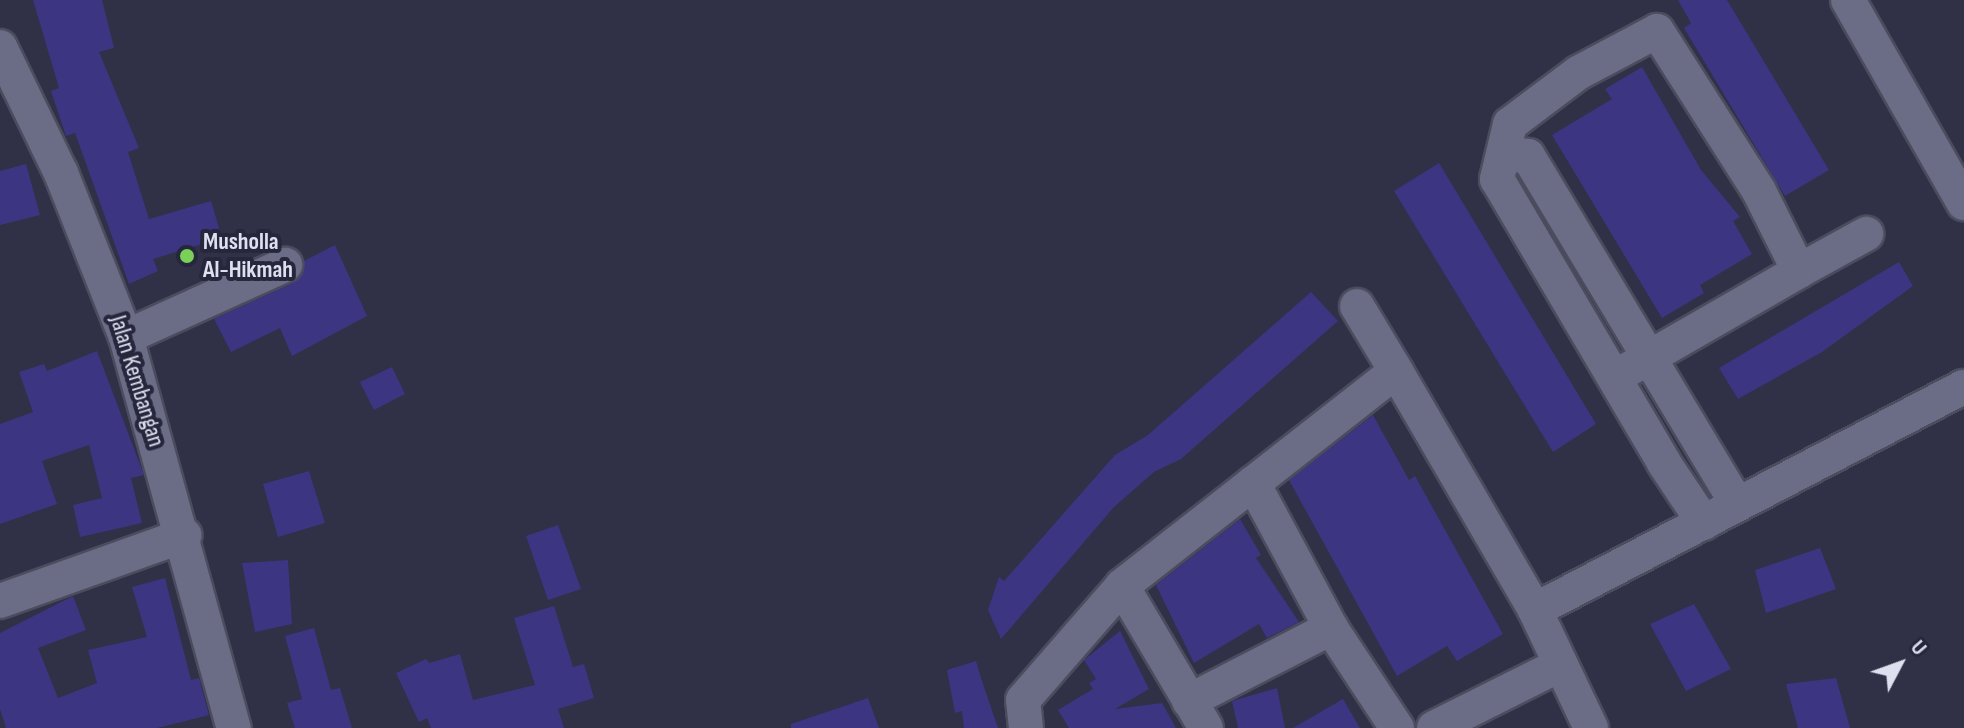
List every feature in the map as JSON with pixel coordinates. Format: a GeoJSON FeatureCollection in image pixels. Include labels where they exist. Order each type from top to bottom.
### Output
{"type":"FeatureCollection","features":[{"type":"Feature","properties":{"kind":"street"},"geometry":{"type":"LineString","coordinates":[[1848,0],[1961,192]]}},
{"type":"Feature","properties":{"kind":"street"},"geometry":{"type":"LineString","coordinates":[[1704,523],[1502,190],[1497,179],[1510,124],[1578,73],[1657,31],[1752,179],[1799,271]]}},
{"type":"Feature","properties":{"kind":"street","name":"Jalan Kembangan"},"geometry":{"type":"LineString","coordinates":[[0,47],[61,173],[126,337],[185,535],[234,728]]}},
{"type":"Feature","properties":{"kind":"street"},"geometry":{"type":"LineString","coordinates":[[1504,155],[1528,156],[1736,502]]}},
{"type":"Feature","properties":{"kind":"street"},"geometry":{"type":"LineString","coordinates":[[1615,377],[1866,234]]}},
{"type":"Feature","properties":{"kind":"street"},"geometry":{"type":"LineString","coordinates":[[126,337],[285,265]]}},
{"type":"Feature","properties":{"kind":"street"},"geometry":{"type":"LineString","coordinates":[[1357,306],[1535,610],[1591,728]]}},
{"type":"Feature","properties":{"kind":"street"},"geometry":{"type":"LineString","coordinates":[[1026,728],[1023,700],[1122,586],[1396,371]]}},
{"type":"Feature","properties":{"kind":"street"},"geometry":{"type":"LineString","coordinates":[[1535,610],[1704,523],[1736,502],[1964,387]]}},
{"type":"Feature","properties":{"kind":"street"},"geometry":{"type":"LineString","coordinates":[[1253,483],[1331,628],[1397,728]]}},
{"type":"Feature","properties":{"kind":"street"},"geometry":{"type":"LineString","coordinates":[[0,601],[185,535]]}},
{"type":"Feature","properties":{"kind":"street"},"geometry":{"type":"LineString","coordinates":[[1122,586],[1197,715],[1331,628]]}},
{"type":"Feature","properties":{"kind":"street"},"geometry":{"type":"LineString","coordinates":[[1434,728],[1560,665]]}},
{"type":"Feature","properties":{"kind":"building"},"geometry":{"type":"Polygon","coordinates":[[[33,0],[102,0],[114,48],[99,52],[139,148],[128,152],[149,219],[211,201],[222,238],[153,259],[158,271],[129,284],[75,133],[66,136],[51,91],[59,88],[33,0]]]}},
{"type":"Feature","properties":{"kind":"building"},"geometry":{"type":"Polygon","coordinates":[[[1678,0],[1727,0],[1829,170],[1785,196],[1684,28],[1691,23],[1678,0]]]}},
{"type":"Feature","properties":{"kind":"building"},"geometry":{"type":"Polygon","coordinates":[[[1642,67],[1701,170],[1740,217],[1733,221],[1752,254],[1700,285],[1704,293],[1662,318],[1552,135],[1612,99],[1605,89],[1642,67]]]}},
{"type":"Feature","properties":{"kind":"building"},"geometry":{"type":"Polygon","coordinates":[[[1439,163],[1596,424],[1553,452],[1394,191],[1439,163]]]}},
{"type":"Feature","properties":{"kind":"building"},"geometry":{"type":"Polygon","coordinates":[[[26,164],[40,215],[0,225],[0,171],[26,164]]]}},
{"type":"Feature","properties":{"kind":"building"},"geometry":{"type":"Polygon","coordinates":[[[335,245],[367,316],[292,356],[280,328],[231,352],[214,319],[293,283],[304,261],[335,245]]]}},
{"type":"Feature","properties":{"kind":"building"},"geometry":{"type":"Polygon","coordinates":[[[1899,262],[1913,286],[1822,352],[1738,399],[1719,368],[1899,262]]]}},
{"type":"Feature","properties":{"kind":"building"},"geometry":{"type":"Polygon","coordinates":[[[1311,292],[1338,321],[1181,459],[1154,472],[1114,507],[1001,639],[988,610],[999,577],[1004,581],[1115,455],[1148,435],[1311,292]]]}},
{"type":"Feature","properties":{"kind":"building"},"geometry":{"type":"Polygon","coordinates":[[[97,351],[144,475],[131,478],[142,523],[80,537],[73,505],[102,498],[89,445],[42,461],[57,504],[0,524],[0,424],[33,412],[19,372],[44,364],[47,371],[97,351]]]}},
{"type":"Feature","properties":{"kind":"building"},"geometry":{"type":"Polygon","coordinates":[[[392,367],[405,394],[374,410],[360,382],[392,367]]]}},
{"type":"Feature","properties":{"kind":"building"},"geometry":{"type":"Polygon","coordinates":[[[1373,415],[1409,480],[1415,476],[1503,634],[1457,661],[1447,646],[1397,676],[1289,480],[1373,415]]]}},
{"type":"Feature","properties":{"kind":"building"},"geometry":{"type":"Polygon","coordinates":[[[309,471],[325,523],[278,537],[263,484],[309,471]]]}},
{"type":"Feature","properties":{"kind":"building"},"geometry":{"type":"Polygon","coordinates":[[[1240,519],[1261,555],[1256,558],[1299,622],[1267,638],[1259,624],[1194,663],[1156,585],[1240,519]]]}},
{"type":"Feature","properties":{"kind":"building"},"geometry":{"type":"Polygon","coordinates":[[[558,525],[581,589],[548,600],[526,536],[558,525]]]}},
{"type":"Feature","properties":{"kind":"building"},"geometry":{"type":"Polygon","coordinates":[[[1820,548],[1836,589],[1766,613],[1755,570],[1820,548]]]}},
{"type":"Feature","properties":{"kind":"building"},"geometry":{"type":"Polygon","coordinates":[[[288,560],[292,624],[255,632],[242,563],[288,560]]]}},
{"type":"Feature","properties":{"kind":"building"},"geometry":{"type":"Polygon","coordinates":[[[165,578],[191,680],[199,678],[209,715],[157,728],[6,728],[0,709],[0,633],[73,596],[86,630],[38,648],[58,698],[97,683],[88,650],[147,637],[132,587],[165,578]]]}},
{"type":"Feature","properties":{"kind":"building"},"geometry":{"type":"Polygon","coordinates":[[[1694,604],[1731,669],[1686,691],[1650,624],[1694,604]]]}},
{"type":"Feature","properties":{"kind":"building"},"geometry":{"type":"Polygon","coordinates":[[[554,606],[573,667],[584,664],[594,698],[558,709],[564,728],[431,728],[427,718],[419,722],[396,673],[426,659],[429,663],[460,654],[473,700],[535,685],[514,618],[554,606]]]}},
{"type":"Feature","properties":{"kind":"building"},"geometry":{"type":"Polygon","coordinates":[[[314,628],[331,690],[340,688],[352,728],[295,728],[287,703],[302,699],[285,636],[314,628]]]}},
{"type":"Feature","properties":{"kind":"building"},"geometry":{"type":"Polygon","coordinates":[[[1120,631],[1149,689],[1115,709],[1162,703],[1176,728],[1069,728],[1058,710],[1093,689],[1089,683],[1096,679],[1084,660],[1120,631]]]}},
{"type":"Feature","properties":{"kind":"building"},"geometry":{"type":"Polygon","coordinates":[[[976,661],[998,728],[964,728],[962,711],[955,713],[947,670],[976,661]]]}},
{"type":"Feature","properties":{"kind":"building"},"geometry":{"type":"Polygon","coordinates":[[[1836,678],[1850,728],[1798,728],[1786,684],[1836,678]]]}},
{"type":"Feature","properties":{"kind":"building"},"geometry":{"type":"Polygon","coordinates":[[[1277,688],[1285,728],[1238,728],[1232,701],[1277,688]]]}},
{"type":"Feature","properties":{"kind":"building"},"geometry":{"type":"Polygon","coordinates":[[[868,698],[879,728],[791,728],[791,724],[868,698]]]}},
{"type":"Feature","properties":{"kind":"building"},"geometry":{"type":"Polygon","coordinates":[[[1343,699],[1360,728],[1293,728],[1343,699]]]}},
{"type":"Feature","properties":{"kind":"place","name":"Musholla Al-Hikmah"},"geometry":{"type":"Point","coordinates":[187,256]}}]}
